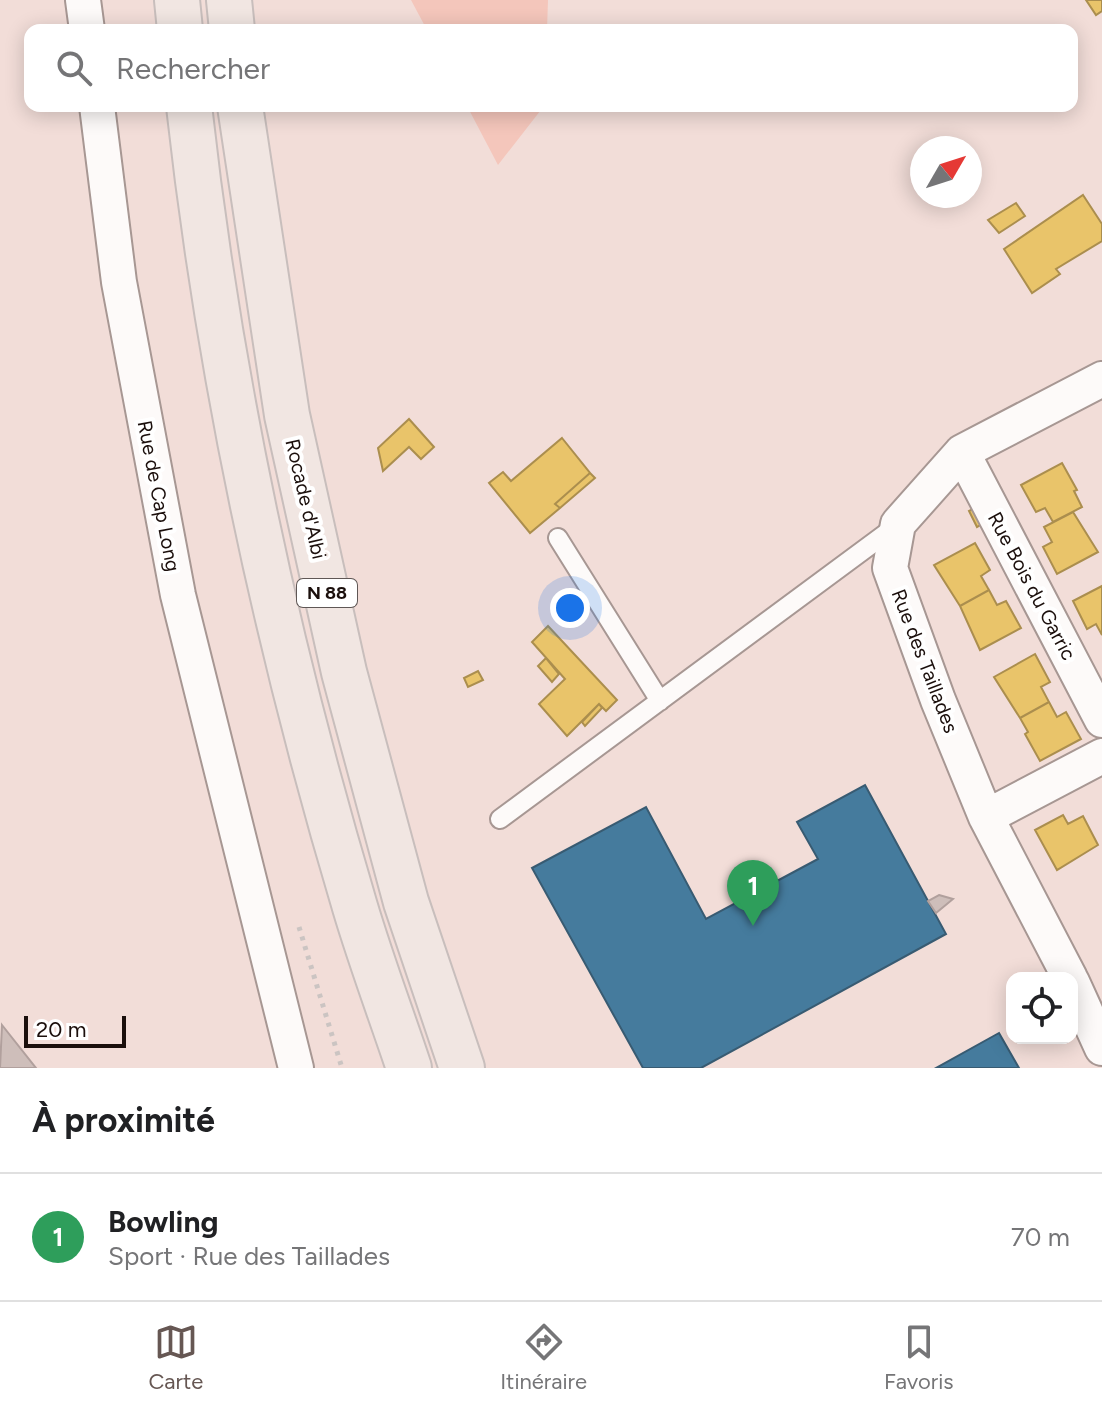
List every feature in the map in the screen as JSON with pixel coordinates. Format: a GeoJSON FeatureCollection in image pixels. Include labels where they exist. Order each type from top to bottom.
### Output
{"type":"FeatureCollection","features":[{"type":"Feature","properties":{"kind":"highway"},"geometry":{"type":"LineString","coordinates":[[177,0],[179,24]]}},
{"type":"Feature","properties":{"kind":"highway"},"geometry":{"type":"LineString","coordinates":[[229,0],[231,24]]}},
{"type":"Feature","properties":{"kind":"highway","name":"N 88"},"geometry":{"type":"LineString","coordinates":[[190,112],[197,179],[237,427],[293,681],[355,908],[409,1068]]}},
{"type":"Feature","properties":{"kind":"highway","name":"Rocade d'Albi"},"geometry":{"type":"LineString","coordinates":[[241,112],[287,415],[344,672],[406,902],[462,1068]]}},
{"type":"Feature","properties":{"kind":"street"},"geometry":{"type":"LineString","coordinates":[[83,0],[86,24]]}},
{"type":"Feature","properties":{"kind":"street","name":"Rue de Cap Long"},"geometry":{"type":"LineString","coordinates":[[98,112],[119,282],[178,595],[296,1068]]}},
{"type":"Feature","properties":{"kind":"street"},"geometry":{"type":"LineString","coordinates":[[898,524],[962,452],[1102,379]]}},
{"type":"Feature","properties":{"kind":"street","name":"Rue Bois du Garric"},"geometry":{"type":"LineString","coordinates":[[962,452],[1102,720]]}},
{"type":"Feature","properties":{"kind":"street","name":"Rue des Taillades"},"geometry":{"type":"LineString","coordinates":[[898,524],[890,568],[938,700],[986,817],[1067,972]]}},
{"type":"Feature","properties":{"kind":"street"},"geometry":{"type":"LineString","coordinates":[[986,817],[1102,756]]}},
{"type":"Feature","properties":{"kind":"street","name":"Rue de Cap Long"},"geometry":{"type":"LineString","coordinates":[[250,880],[312,1068]]}},
{"type":"Feature","properties":{"kind":"street","name":"Rue des Taillades"},"geometry":{"type":"LineString","coordinates":[[1078,995],[1102,1048]]}},
{"type":"Feature","properties":{"kind":"lane"},"geometry":{"type":"LineString","coordinates":[[500,819],[898,524]]}},
{"type":"Feature","properties":{"kind":"lane"},"geometry":{"type":"LineString","coordinates":[[558,538],[660,701]]}},
{"type":"Feature","properties":{"kind":"path"},"geometry":{"type":"LineString","coordinates":[[296,916],[342,1068]]}},
{"type":"Feature","properties":{"kind":"shaded area"},"geometry":{"type":"Polygon","coordinates":[[[411,0],[548,0],[547,24],[424,24],[411,0]]]}},
{"type":"Feature","properties":{"kind":"shaded area"},"geometry":{"type":"Polygon","coordinates":[[[470,112],[539,112],[498,165],[470,112]]]}},
{"type":"Feature","properties":{"kind":"building: Logements"},"geometry":{"type":"Polygon","coordinates":[[[1086,0],[1102,0],[1102,11],[1096,15],[1086,0]]]}},
{"type":"Feature","properties":{"kind":"building: Logements"},"geometry":{"type":"Polygon","coordinates":[[[1083,195],[1102,224],[1102,241],[1056,269],[1060,274],[1032,293],[1004,249],[1083,195]]]}},
{"type":"Feature","properties":{"kind":"building: Logements"},"geometry":{"type":"Polygon","coordinates":[[[1016,203],[1025,216],[999,233],[988,220],[1016,203]]]}},
{"type":"Feature","properties":{"kind":"building: Logements"},"geometry":{"type":"Polygon","coordinates":[[[409,419],[434,447],[421,459],[409,447],[383,471],[378,448],[409,419]]]}},
{"type":"Feature","properties":{"kind":"building: Logements"},"geometry":{"type":"Polygon","coordinates":[[[562,438],[590,473],[555,504],[560,508],[530,533],[489,483],[503,472],[511,481],[562,438]]]}},
{"type":"Feature","properties":{"kind":"building: Logements"},"geometry":{"type":"Polygon","coordinates":[[[1062,463],[1077,490],[1074,491],[1082,507],[1053,522],[1045,508],[1036,512],[1021,485],[1062,463]]]}},
{"type":"Feature","properties":{"kind":"building: Logements"},"geometry":{"type":"Polygon","coordinates":[[[590,473],[595,478],[560,508],[555,504],[590,473]]]}},
{"type":"Feature","properties":{"kind":"building: Logements"},"geometry":{"type":"Polygon","coordinates":[[[979,506],[987,521],[977,527],[969,511],[979,506]]]}},
{"type":"Feature","properties":{"kind":"building: Logements"},"geometry":{"type":"Polygon","coordinates":[[[1073,512],[1098,552],[1057,574],[1043,547],[1052,542],[1044,527],[1073,512]]]}},
{"type":"Feature","properties":{"kind":"building: Logements"},"geometry":{"type":"Polygon","coordinates":[[[975,543],[990,570],[981,576],[989,590],[960,606],[934,565],[975,543]]]}},
{"type":"Feature","properties":{"kind":"building: Logements"},"geometry":{"type":"Polygon","coordinates":[[[1102,586],[1102,635],[1096,624],[1087,629],[1073,601],[1102,586]]]}},
{"type":"Feature","properties":{"kind":"building: Logements"},"geometry":{"type":"Polygon","coordinates":[[[989,590],[997,605],[1006,601],[1021,628],[980,650],[960,606],[989,590]]]}},
{"type":"Feature","properties":{"kind":"building: Logements"},"geometry":{"type":"Polygon","coordinates":[[[548,626],[617,700],[606,711],[599,704],[567,736],[539,704],[565,679],[532,642],[548,626]]]}},
{"type":"Feature","properties":{"kind":"building: Logements"},"geometry":{"type":"Polygon","coordinates":[[[1035,654],[1050,682],[1041,687],[1049,702],[1020,718],[994,677],[1035,654]]]}},
{"type":"Feature","properties":{"kind":"building: Logements"},"geometry":{"type":"Polygon","coordinates":[[[546,658],[559,674],[552,682],[538,666],[546,658]]]}},
{"type":"Feature","properties":{"kind":"building: Logements"},"geometry":{"type":"Polygon","coordinates":[[[478,671],[483,680],[468,687],[464,678],[478,671]]]}},
{"type":"Feature","properties":{"kind":"building: Logements"},"geometry":{"type":"Polygon","coordinates":[[[1049,702],[1057,717],[1066,712],[1081,739],[1040,761],[1020,718],[1049,702]]]}},
{"type":"Feature","properties":{"kind":"building: Logements"},"geometry":{"type":"Polygon","coordinates":[[[599,704],[602,708],[585,726],[582,722],[599,704]]]}},
{"type":"Feature","properties":{"kind":"building: Logements"},"geometry":{"type":"Polygon","coordinates":[[[1063,815],[1068,824],[1083,816],[1098,845],[1057,870],[1035,830],[1063,815]]]}},
{"type":"Feature","properties":{"kind":"building: Public"},"geometry":{"type":"Polygon","coordinates":[[[865,785],[946,934],[701,1068],[643,1068],[532,868],[646,807],[706,919],[818,859],[797,822],[865,785]]]}},
{"type":"Feature","properties":{"kind":"building: Public"},"geometry":{"type":"Polygon","coordinates":[[[999,1033],[1019,1068],[936,1068],[999,1033]]]}},
{"type":"Feature","properties":{"kind":"building: Autres"},"geometry":{"type":"Polygon","coordinates":[[[939,895],[953,899],[936,913],[928,901],[939,895]]]}},
{"type":"Feature","properties":{"kind":"building: Autres"},"geometry":{"type":"Polygon","coordinates":[[[2,1025],[36,1068],[0,1068],[2,1025]]]}},
{"type":"Feature","properties":{"kind":"place","name":"Bowling"},"geometry":{"type":"Point","coordinates":[753,926]}}]}
